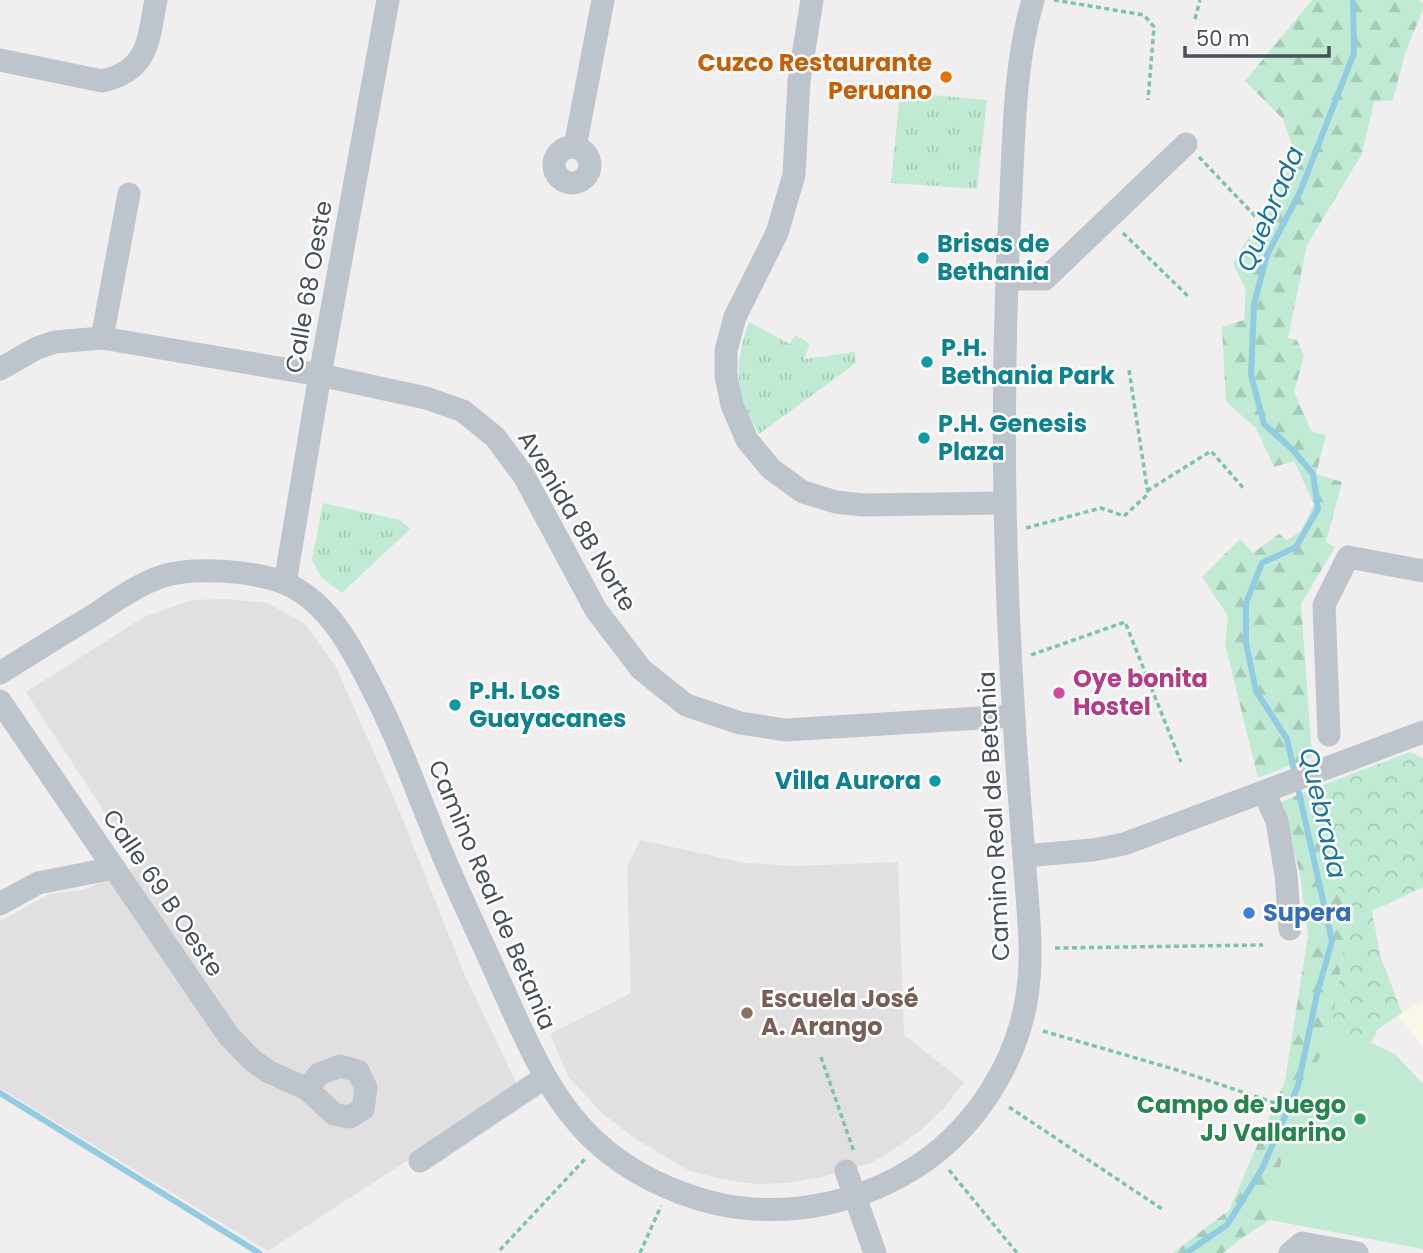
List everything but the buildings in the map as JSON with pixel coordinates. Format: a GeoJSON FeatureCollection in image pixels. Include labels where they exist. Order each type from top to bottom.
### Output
{"type":"FeatureCollection","features":[{"type":"Feature","properties":{"kind":"street"},"geometry":{"type":"LineString","coordinates":[[0,60],[102,81],[115,79],[138,62],[146,50],[156,0]]}},
{"type":"Feature","properties":{"kind":"street","name":"Calle 68 Oeste"},"geometry":{"type":"LineString","coordinates":[[285,583],[388,0]]}},
{"type":"Feature","properties":{"kind":"street"},"geometry":{"type":"LineString","coordinates":[[575,147],[603,0]]}},
{"type":"Feature","properties":{"kind":"street"},"geometry":{"type":"LineString","coordinates":[[812,0],[799,81],[794,175],[777,233],[735,317],[726,350],[726,376],[732,405],[747,440],[771,469],[803,492],[836,502],[862,505],[1003,503]]}},
{"type":"Feature","properties":{"kind":"street","name":"Camino Real de Betania"},"geometry":{"type":"LineString","coordinates":[[0,673],[138,587],[165,575],[199,570],[242,573],[285,583],[330,617],[355,654],[387,717],[443,856],[544,1078],[569,1114],[598,1145],[637,1172],[669,1188],[701,1200],[748,1209],[805,1208],[855,1195],[918,1166],[947,1144],[988,1096],[1006,1065],[1018,1036],[1027,999],[1031,954],[1013,716],[1003,503],[1007,279],[1016,103],[1032,0]]}},
{"type":"Feature","properties":{"kind":"street"},"geometry":{"type":"LineString","coordinates":[[1007,279],[1045,279],[1186,144]]}},
{"type":"Feature","properties":{"kind":"street"},"geometry":{"type":"LineString","coordinates":[[102,338],[130,194]]}},
{"type":"Feature","properties":{"kind":"street","name":"Avenida 8B Norte"},"geometry":{"type":"LineString","coordinates":[[0,369],[20,356],[46,345],[102,338],[320,374],[426,398],[463,411],[495,436],[524,476],[596,610],[641,669],[686,705],[740,723],[785,730],[1013,716]]}},
{"type":"Feature","properties":{"kind":"street"},"geometry":{"type":"LineString","coordinates":[[1329,735],[1324,605],[1348,557],[1423,571]]}},
{"type":"Feature","properties":{"kind":"street","name":"Calle 69 B Oeste"},"geometry":{"type":"LineString","coordinates":[[0,701],[228,1035],[269,1072],[307,1089]]}},
{"type":"Feature","properties":{"kind":"street"},"geometry":{"type":"LineString","coordinates":[[1024,856],[1093,850],[1124,844],[1423,732]]}},
{"type":"Feature","properties":{"kind":"street"},"geometry":{"type":"LineString","coordinates":[[1270,790],[1286,875],[1290,929]]}},
{"type":"Feature","properties":{"kind":"street"},"geometry":{"type":"LineString","coordinates":[[0,904],[38,883],[114,868]]}},
{"type":"Feature","properties":{"kind":"street"},"geometry":{"type":"LineString","coordinates":[[420,1161],[544,1078]]}},
{"type":"Feature","properties":{"kind":"street"},"geometry":{"type":"LineString","coordinates":[[850,1163],[855,1195],[875,1253]]}},
{"type":"Feature","properties":{"kind":"street"},"geometry":{"type":"LineString","coordinates":[[1290,1253],[1302,1243],[1357,1253]]}},
{"type":"Feature","properties":{"kind":"path"},"geometry":{"type":"LineString","coordinates":[[1054,0],[1144,15],[1154,27],[1148,100]]}},
{"type":"Feature","properties":{"kind":"path"},"geometry":{"type":"LineString","coordinates":[[1195,19],[1200,0]]}},
{"type":"Feature","properties":{"kind":"path"},"geometry":{"type":"LineString","coordinates":[[1186,144],[1256,216]]}},
{"type":"Feature","properties":{"kind":"path"},"geometry":{"type":"LineString","coordinates":[[1109,219],[1189,297]]}},
{"type":"Feature","properties":{"kind":"path"},"geometry":{"type":"LineString","coordinates":[[1024,528],[1101,508],[1124,516],[1148,494],[1129,370]]}},
{"type":"Feature","properties":{"kind":"path"},"geometry":{"type":"LineString","coordinates":[[1147,491],[1211,451],[1245,490]]}},
{"type":"Feature","properties":{"kind":"path"},"geometry":{"type":"LineString","coordinates":[[1031,655],[1125,622],[1181,762]]}},
{"type":"Feature","properties":{"kind":"path"},"geometry":{"type":"LineString","coordinates":[[1055,948],[1263,946]]}},
{"type":"Feature","properties":{"kind":"path"},"geometry":{"type":"LineString","coordinates":[[1043,1031],[1177,1070],[1278,1104]]}},
{"type":"Feature","properties":{"kind":"path"},"geometry":{"type":"LineString","coordinates":[[821,1058],[850,1163]]}},
{"type":"Feature","properties":{"kind":"path"},"geometry":{"type":"LineString","coordinates":[[1009,1107],[1162,1209]]}},
{"type":"Feature","properties":{"kind":"path"},"geometry":{"type":"LineString","coordinates":[[500,1250],[598,1145]]}},
{"type":"Feature","properties":{"kind":"path"},"geometry":{"type":"LineString","coordinates":[[949,1170],[1017,1253]]}},
{"type":"Feature","properties":{"kind":"path"},"geometry":{"type":"LineString","coordinates":[[640,1253],[669,1188]]}},
{"type":"Feature","properties":{"kind":"shaded area"},"geometry":{"type":"Polygon","coordinates":[[[225,599],[268,603],[305,624],[336,667],[397,805],[466,978],[519,1088],[268,1251],[0,1088],[0,921],[50,894],[83,890],[139,865],[26,692],[144,617],[192,600],[225,599]]]}},
{"type":"Feature","properties":{"kind":"shaded area","name":"Escuela José A. Arango"},"geometry":{"type":"Polygon","coordinates":[[[640,840],[746,863],[795,866],[898,862],[904,1035],[964,1082],[945,1107],[921,1130],[868,1164],[823,1177],[789,1183],[755,1184],[690,1171],[634,1138],[602,1113],[568,1076],[550,1034],[631,993],[627,867],[640,840]]]}},
{"type":"Feature","properties":{"kind":"shaded area"},"geometry":{"type":"Polygon","coordinates":[[[1423,1001],[1423,1048],[1398,1015],[1423,1001]]]}},
{"type":"Feature","properties":{"kind":"green space"},"geometry":{"type":"Polygon","coordinates":[[[1312,0],[1419,0],[1423,3],[1423,9],[1405,54],[1393,100],[1374,102],[1362,154],[1307,245],[1288,338],[1297,340],[1304,356],[1294,392],[1312,432],[1326,435],[1316,474],[1342,482],[1326,542],[1335,547],[1301,604],[1312,757],[1258,778],[1225,644],[1228,616],[1202,577],[1240,539],[1253,553],[1279,534],[1287,540],[1301,531],[1314,504],[1294,461],[1274,467],[1256,428],[1226,402],[1222,327],[1244,320],[1246,290],[1233,264],[1296,157],[1283,119],[1245,81],[1312,0]]]}},
{"type":"Feature","properties":{"kind":"green space"},"geometry":{"type":"Polygon","coordinates":[[[900,92],[987,100],[977,189],[891,183],[900,92]]]}},
{"type":"Feature","properties":{"kind":"green space"},"geometry":{"type":"Polygon","coordinates":[[[749,322],[790,344],[795,335],[810,344],[804,359],[855,352],[856,363],[759,434],[745,408],[739,383],[741,352],[749,322]]]}},
{"type":"Feature","properties":{"kind":"green space"},"geometry":{"type":"Polygon","coordinates":[[[323,503],[400,520],[410,529],[342,593],[321,577],[312,560],[323,503]]]}},
{"type":"Feature","properties":{"kind":"green space"},"geometry":{"type":"Polygon","coordinates":[[[1410,752],[1423,758],[1423,887],[1372,911],[1380,955],[1402,1013],[1377,1030],[1371,1043],[1332,1025],[1348,923],[1310,790],[1410,752]]]}},
{"type":"Feature","properties":{"kind":"green space"},"geometry":{"type":"Polygon","coordinates":[[[1310,790],[1348,923],[1332,1025],[1283,1153],[1270,1220],[1223,1253],[1173,1253],[1229,1210],[1285,1081],[1308,935],[1300,874],[1281,802],[1310,790]]]}},
{"type":"Feature","properties":{"kind":"green space","name":"Campo de Juego JJ Vallarino"},"geometry":{"type":"Polygon","coordinates":[[[1332,1025],[1395,1054],[1423,1084],[1423,1249],[1270,1220],[1283,1153],[1332,1025]]]}},
{"type":"Feature","properties":{"kind":"waterway","name":"Quebrada"},"geometry":{"type":"LineString","coordinates":[[1186,1253],[1227,1225],[1262,1169],[1298,1086],[1317,994],[1332,941],[1287,739],[1256,691],[1246,643],[1246,603],[1262,563],[1296,547],[1318,509],[1313,474],[1293,450],[1264,424],[1251,375],[1254,304],[1267,255],[1300,192],[1354,53],[1353,0]]}},
{"type":"Feature","properties":{"kind":"waterway"},"geometry":{"type":"LineString","coordinates":[[0,1093],[259,1253]]}},
{"type":"Feature","properties":{"kind":"place","name":"Cuzco Restaurante Peruano"},"geometry":{"type":"Point","coordinates":[946,77]}},
{"type":"Feature","properties":{"kind":"place","name":"Brisas de Bethania"},"geometry":{"type":"Point","coordinates":[923,258]}},
{"type":"Feature","properties":{"kind":"place","name":"P.H. Bethania Park"},"geometry":{"type":"Point","coordinates":[927,362]}},
{"type":"Feature","properties":{"kind":"place","name":"P.H. Genesis Plaza"},"geometry":{"type":"Point","coordinates":[924,438]}},
{"type":"Feature","properties":{"kind":"place","name":"Oye bonita Hostel"},"geometry":{"type":"Point","coordinates":[1059,693]}},
{"type":"Feature","properties":{"kind":"place","name":"P.H. Los Guayacanes"},"geometry":{"type":"Point","coordinates":[455,705]}},
{"type":"Feature","properties":{"kind":"place","name":"Villa Aurora"},"geometry":{"type":"Point","coordinates":[935,781]}},
{"type":"Feature","properties":{"kind":"place","name":"Supera"},"geometry":{"type":"Point","coordinates":[1249,913]}},
{"type":"Feature","properties":{"kind":"place","name":"Escuela José A. Arango"},"geometry":{"type":"Point","coordinates":[747,1013]}},
{"type":"Feature","properties":{"kind":"place","name":"Campo de Juego JJ Vallarino"},"geometry":{"type":"Point","coordinates":[1360,1119]}}]}
